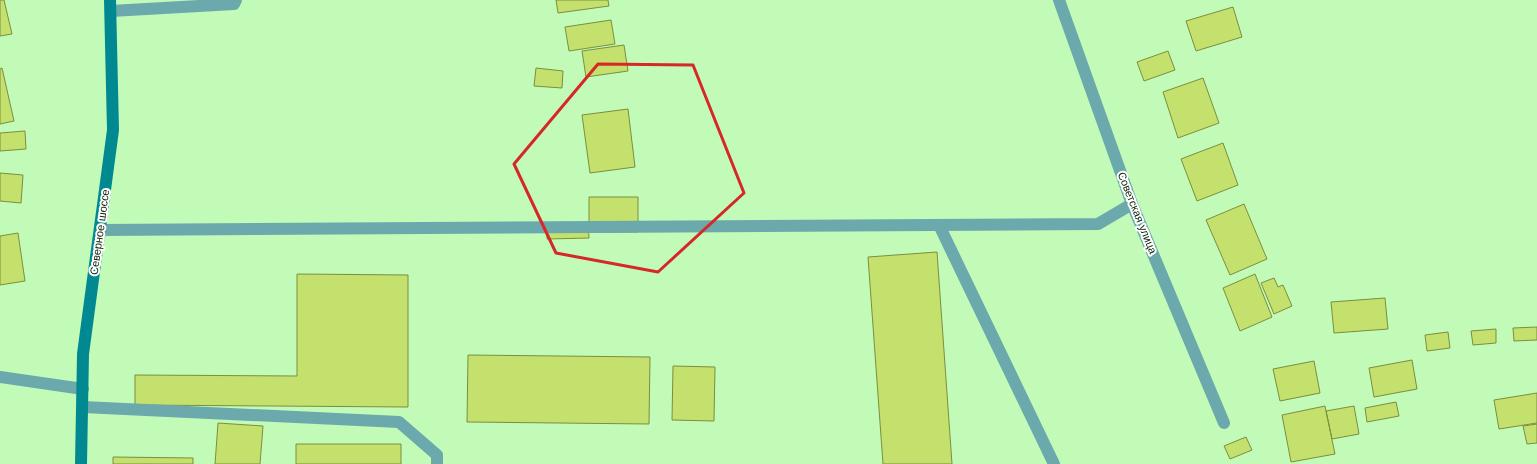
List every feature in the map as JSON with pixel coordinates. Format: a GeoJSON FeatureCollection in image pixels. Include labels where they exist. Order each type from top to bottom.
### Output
{"type":"FeatureCollection","features":[{"type":"Feature","properties":{"kind":"main road","name":"Северное шоссе"},"geometry":{"type":"LineString","coordinates":[[81,464],[83,354],[113,130],[110,5]]}},
{"type":"Feature","properties":{"kind":"street"},"geometry":{"type":"LineString","coordinates":[[110,5],[234,4],[236,0]]}},
{"type":"Feature","properties":{"kind":"street","name":"Советская улица"},"geometry":{"type":"LineString","coordinates":[[1059,0],[1132,204],[1224,422]]}},
{"type":"Feature","properties":{"kind":"street"},"geometry":{"type":"LineString","coordinates":[[100,230],[1098,224],[1132,204]]}},
{"type":"Feature","properties":{"kind":"street"},"geometry":{"type":"LineString","coordinates":[[938,225],[1054,464]]}},
{"type":"Feature","properties":{"kind":"street"},"geometry":{"type":"LineString","coordinates":[[0,377],[83,389]]}},
{"type":"Feature","properties":{"kind":"street"},"geometry":{"type":"LineString","coordinates":[[83,408],[399,422],[437,455],[437,464]]}},
{"type":"Feature","properties":{"kind":"highlighted area"},"geometry":{"type":"Polygon","coordinates":[[[598,64],[693,65],[744,193],[658,272],[556,253],[514,164],[598,64]]]}},
{"type":"Feature","properties":{"kind":"building"},"geometry":{"type":"Polygon","coordinates":[[[0,0],[4,0],[12,34],[0,36],[0,0]]]}},
{"type":"Feature","properties":{"kind":"building"},"geometry":{"type":"Polygon","coordinates":[[[556,0],[608,0],[609,6],[558,13],[556,0]]]}},
{"type":"Feature","properties":{"kind":"building"},"geometry":{"type":"Polygon","coordinates":[[[1233,7],[1242,37],[1196,51],[1186,21],[1233,7]]]}},
{"type":"Feature","properties":{"kind":"building"},"geometry":{"type":"Polygon","coordinates":[[[611,20],[615,44],[569,51],[565,27],[611,20]]]}},
{"type":"Feature","properties":{"kind":"building"},"geometry":{"type":"Polygon","coordinates":[[[624,45],[628,71],[586,77],[582,51],[624,45]]]}},
{"type":"Feature","properties":{"kind":"building"},"geometry":{"type":"Polygon","coordinates":[[[1168,51],[1175,70],[1144,81],[1137,62],[1168,51]]]}},
{"type":"Feature","properties":{"kind":"building"},"geometry":{"type":"Polygon","coordinates":[[[2,68],[14,121],[0,124],[0,69],[2,68]]]}},
{"type":"Feature","properties":{"kind":"building"},"geometry":{"type":"Polygon","coordinates":[[[536,68],[563,71],[562,88],[534,86],[536,68]]]}},
{"type":"Feature","properties":{"kind":"building"},"geometry":{"type":"Polygon","coordinates":[[[1203,78],[1219,123],[1178,138],[1163,92],[1203,78]]]}},
{"type":"Feature","properties":{"kind":"building"},"geometry":{"type":"Polygon","coordinates":[[[628,109],[635,167],[590,173],[582,115],[628,109]]]}},
{"type":"Feature","properties":{"kind":"building"},"geometry":{"type":"Polygon","coordinates":[[[25,131],[26,149],[0,151],[0,133],[25,131]]]}},
{"type":"Feature","properties":{"kind":"building"},"geometry":{"type":"Polygon","coordinates":[[[1223,143],[1238,185],[1197,201],[1181,159],[1223,143]]]}},
{"type":"Feature","properties":{"kind":"building"},"geometry":{"type":"Polygon","coordinates":[[[0,173],[23,175],[21,203],[0,201],[0,173]]]}},
{"type":"Feature","properties":{"kind":"building"},"geometry":{"type":"Polygon","coordinates":[[[589,197],[638,197],[638,232],[589,232],[589,197]]]}},
{"type":"Feature","properties":{"kind":"building"},"geometry":{"type":"Polygon","coordinates":[[[1244,204],[1267,259],[1230,275],[1206,220],[1244,204]]]}},
{"type":"Feature","properties":{"kind":"building"},"geometry":{"type":"Polygon","coordinates":[[[547,223],[588,223],[589,238],[547,239],[547,223]]]}},
{"type":"Feature","properties":{"kind":"building"},"geometry":{"type":"Polygon","coordinates":[[[18,233],[25,281],[0,285],[0,236],[18,233]]]}},
{"type":"Feature","properties":{"kind":"building"},"geometry":{"type":"Polygon","coordinates":[[[937,252],[952,464],[883,464],[868,257],[937,252]]]}},
{"type":"Feature","properties":{"kind":"building"},"geometry":{"type":"Polygon","coordinates":[[[297,274],[408,275],[408,407],[135,405],[135,375],[297,376],[297,274]]]}},
{"type":"Feature","properties":{"kind":"building"},"geometry":{"type":"Polygon","coordinates":[[[1255,274],[1272,317],[1240,331],[1223,288],[1255,274]]]}},
{"type":"Feature","properties":{"kind":"building"},"geometry":{"type":"Polygon","coordinates":[[[1274,278],[1278,287],[1283,285],[1292,306],[1274,314],[1261,283],[1274,278]]]}},
{"type":"Feature","properties":{"kind":"building"},"geometry":{"type":"Polygon","coordinates":[[[1385,298],[1388,329],[1334,333],[1331,302],[1385,298]]]}},
{"type":"Feature","properties":{"kind":"building"},"geometry":{"type":"Polygon","coordinates":[[[1537,327],[1537,340],[1514,341],[1513,328],[1537,327]]]}},
{"type":"Feature","properties":{"kind":"building"},"geometry":{"type":"Polygon","coordinates":[[[1496,329],[1496,343],[1473,345],[1471,331],[1496,329]]]}},
{"type":"Feature","properties":{"kind":"building"},"geometry":{"type":"Polygon","coordinates":[[[1448,332],[1450,348],[1427,351],[1425,335],[1448,332]]]}},
{"type":"Feature","properties":{"kind":"building"},"geometry":{"type":"Polygon","coordinates":[[[468,355],[650,357],[649,424],[467,422],[468,355]]]}},
{"type":"Feature","properties":{"kind":"building"},"geometry":{"type":"Polygon","coordinates":[[[1412,360],[1417,389],[1374,397],[1369,368],[1412,360]]]}},
{"type":"Feature","properties":{"kind":"building"},"geometry":{"type":"Polygon","coordinates":[[[1314,361],[1320,393],[1280,401],[1273,369],[1314,361]]]}},
{"type":"Feature","properties":{"kind":"building"},"geometry":{"type":"Polygon","coordinates":[[[673,366],[715,367],[714,421],[672,420],[673,366]]]}},
{"type":"Feature","properties":{"kind":"building"},"geometry":{"type":"Polygon","coordinates":[[[1537,393],[1537,423],[1499,429],[1494,400],[1537,393]]]}},
{"type":"Feature","properties":{"kind":"building"},"geometry":{"type":"Polygon","coordinates":[[[1396,402],[1399,416],[1367,422],[1365,408],[1396,402]]]}},
{"type":"Feature","properties":{"kind":"building"},"geometry":{"type":"Polygon","coordinates":[[[1325,406],[1335,454],[1291,462],[1282,415],[1325,406]]]}},
{"type":"Feature","properties":{"kind":"building"},"geometry":{"type":"Polygon","coordinates":[[[1354,406],[1359,434],[1332,439],[1326,411],[1354,406]]]}},
{"type":"Feature","properties":{"kind":"building"},"geometry":{"type":"Polygon","coordinates":[[[218,423],[263,426],[260,464],[215,464],[218,423]]]}},
{"type":"Feature","properties":{"kind":"building"},"geometry":{"type":"Polygon","coordinates":[[[1537,424],[1537,443],[1527,444],[1523,426],[1537,424]]]}},
{"type":"Feature","properties":{"kind":"building"},"geometry":{"type":"Polygon","coordinates":[[[1246,437],[1252,450],[1230,459],[1224,446],[1246,437]]]}},
{"type":"Feature","properties":{"kind":"building"},"geometry":{"type":"Polygon","coordinates":[[[296,444],[401,444],[401,464],[296,464],[296,444]]]}},
{"type":"Feature","properties":{"kind":"building"},"geometry":{"type":"Polygon","coordinates":[[[113,457],[193,458],[193,464],[113,464],[113,457]]]}}]}
